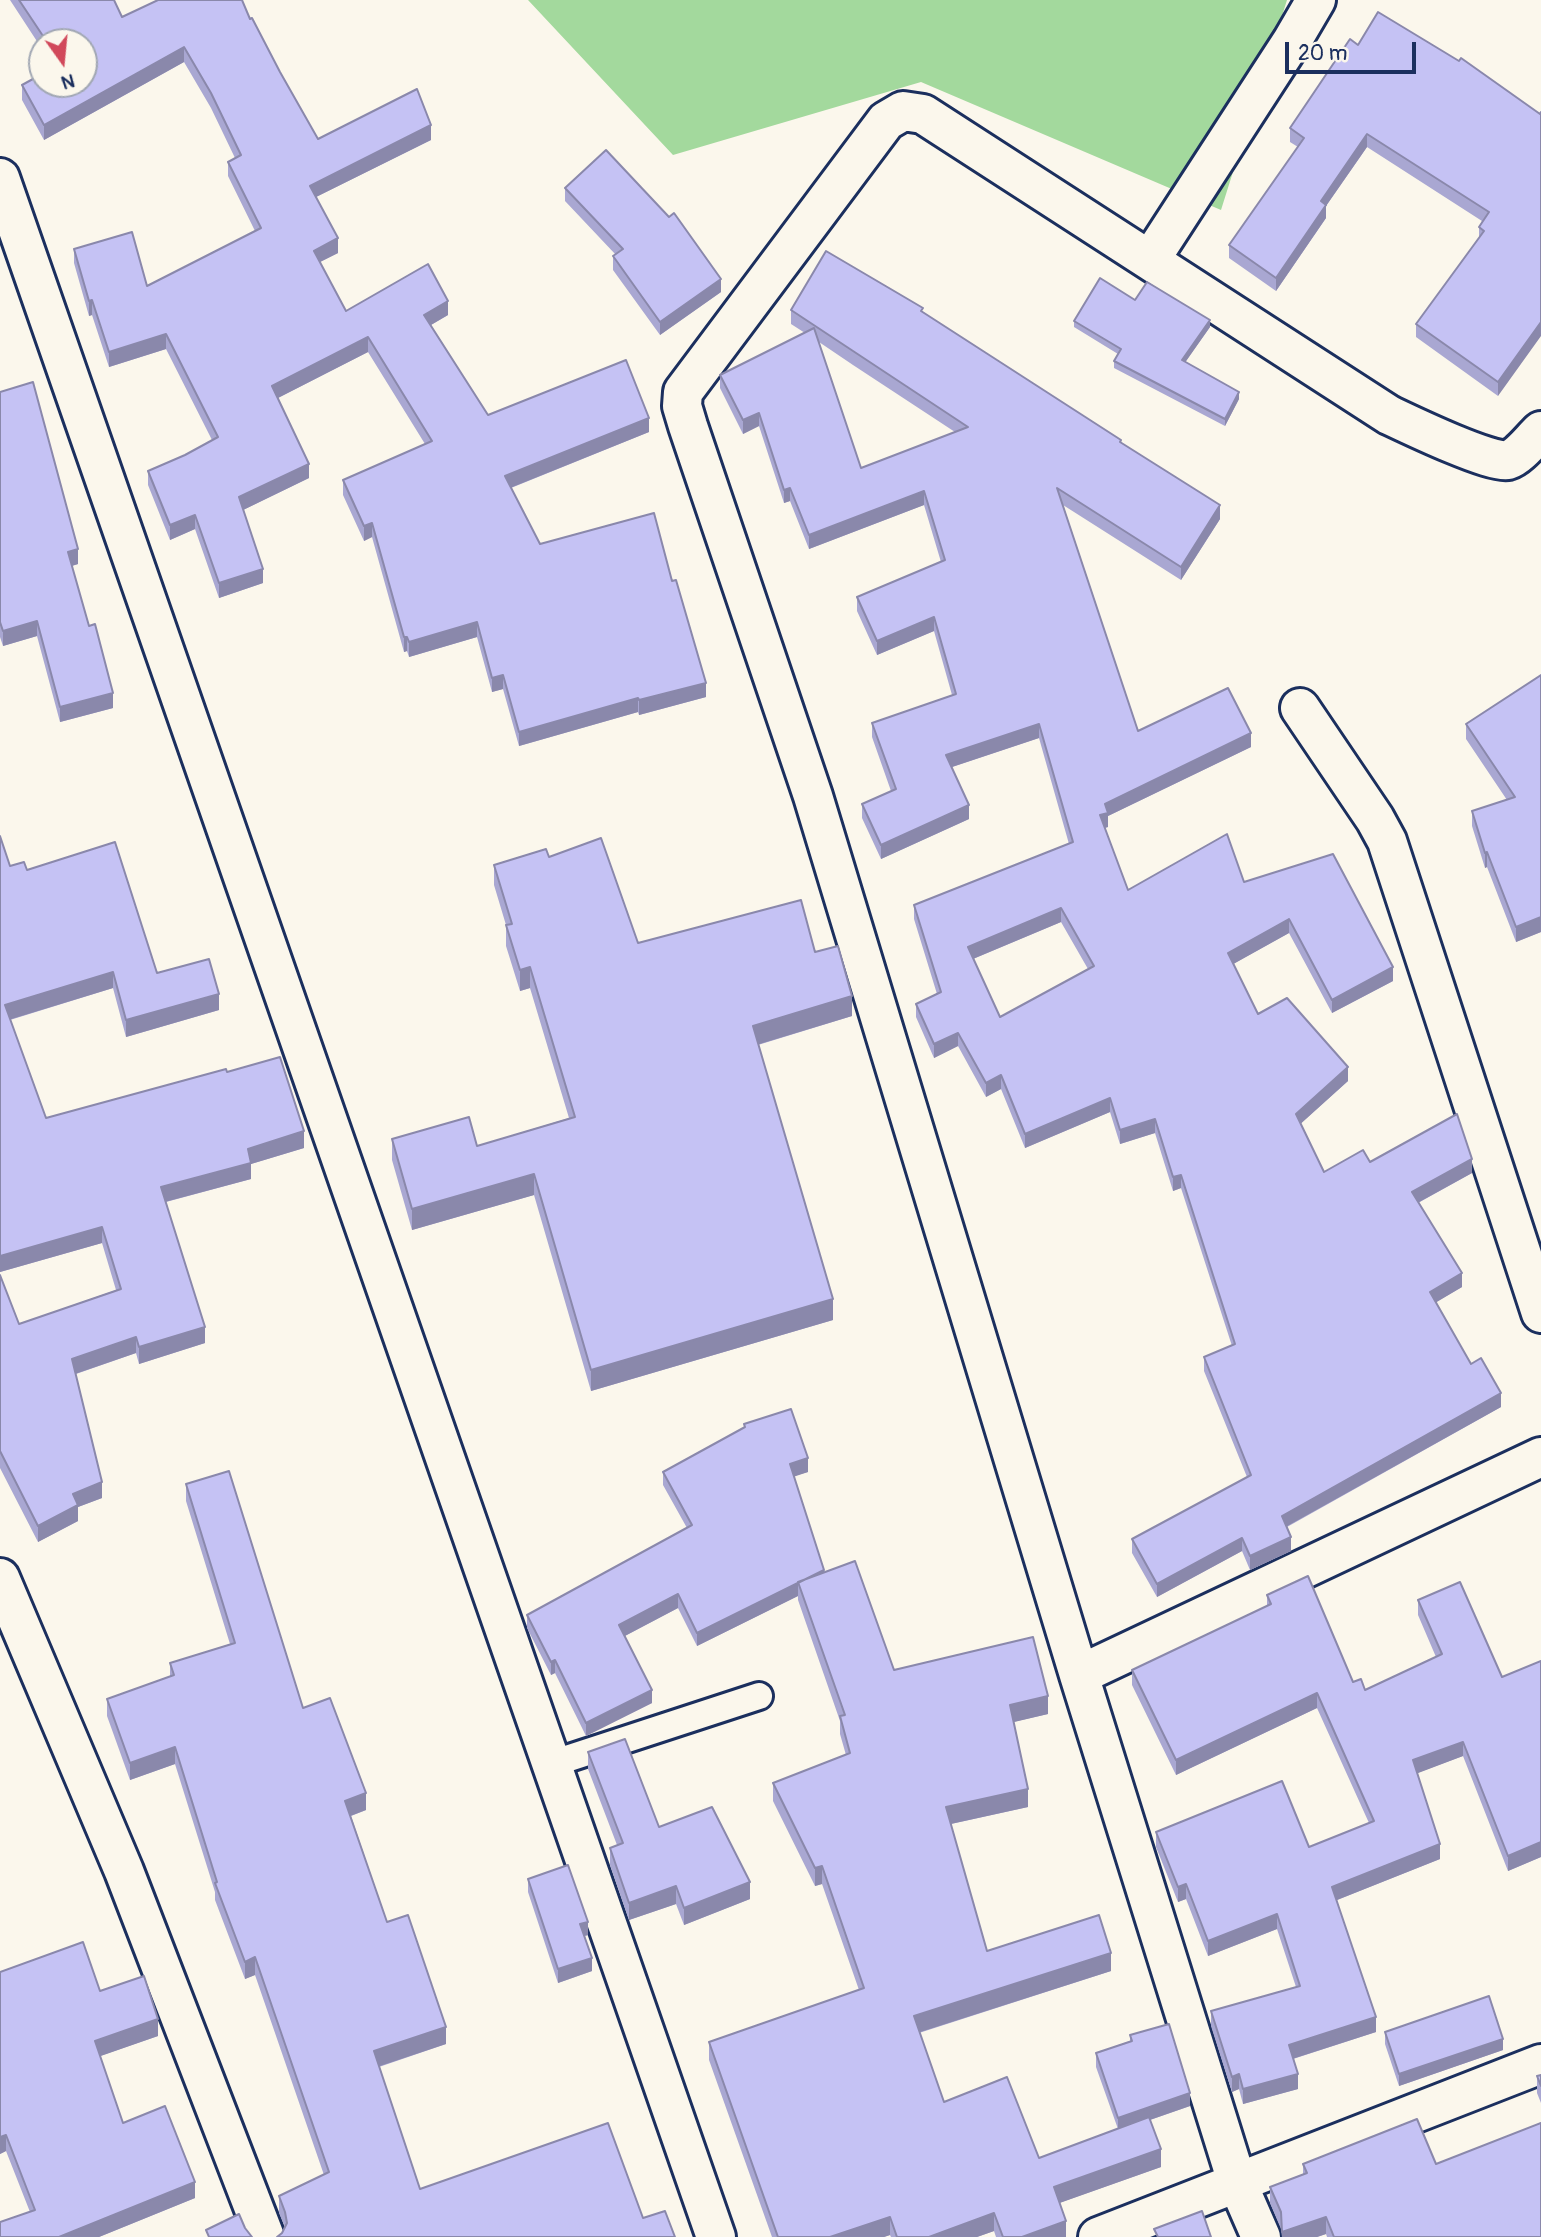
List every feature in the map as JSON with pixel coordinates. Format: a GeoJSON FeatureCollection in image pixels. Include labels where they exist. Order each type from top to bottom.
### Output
{"type":"FeatureCollection","features":[{"type":"Feature","properties":{"kind":"street"},"geometry":{"type":"LineString","coordinates":[[1150,260],[1316,0]]}},
{"type":"Feature","properties":{"kind":"street"},"geometry":{"type":"LineString","coordinates":[[1261,2237],[1237,2182],[1079,1675],[813,796],[681,400],[683,392],[886,121],[903,111],[923,114],[1389,415],[1447,442],[1503,460],[1515,456],[1541,431]]}},
{"type":"Feature","properties":{"kind":"street"},"geometry":{"type":"LineString","coordinates":[[0,178],[716,2237]]}},
{"type":"Feature","properties":{"kind":"street"},"geometry":{"type":"LineString","coordinates":[[1300,708],[1387,841],[1541,1313]]}},
{"type":"Feature","properties":{"kind":"street"},"geometry":{"type":"LineString","coordinates":[[1079,1675],[1541,1457]]}},
{"type":"Feature","properties":{"kind":"street"},"geometry":{"type":"LineString","coordinates":[[0,1578],[124,1871],[265,2237]]}},
{"type":"Feature","properties":{"kind":"street"},"geometry":{"type":"LineString","coordinates":[[1098,2237],[1541,2064]]}},
{"type":"Feature","properties":{"kind":"lane"},"geometry":{"type":"LineString","coordinates":[[551,1764],[759,1696]]}},
{"type":"Feature","properties":{"kind":"green space"},"geometry":{"type":"Polygon","coordinates":[[[528,0],[1287,0],[1221,210],[921,82],[673,155],[528,0]]]}},
{"type":"Feature","properties":{"kind":"building"},"geometry":{"type":"Polygon","coordinates":[[[19,0],[114,0],[122,17],[158,0],[242,0],[318,139],[417,89],[431,125],[310,186],[338,238],[314,251],[346,311],[428,264],[448,301],[424,315],[488,415],[626,360],[649,418],[505,476],[540,544],[654,513],[672,581],[676,580],[706,683],[639,700],[638,698],[519,732],[503,675],[492,678],[477,622],[409,642],[407,637],[404,637],[372,523],[364,526],[343,480],[432,441],[368,337],[272,386],[309,464],[239,497],[263,569],[219,583],[195,515],[170,525],[148,471],[218,437],[166,334],[109,352],[92,300],[89,301],[74,249],[132,232],[147,286],[261,228],[228,162],[241,155],[211,93],[184,47],[98,95],[98,28],[38,28],[19,0]]]}},
{"type":"Feature","properties":{"kind":"building"},"geometry":{"type":"Polygon","coordinates":[[[1378,12],[1459,61],[1461,58],[1540,114],[1541,112],[1541,322],[1498,382],[1416,324],[1484,231],[1479,227],[1489,212],[1367,134],[1321,201],[1326,205],[1276,278],[1229,245],[1304,138],[1290,128],[1350,39],[1358,45],[1378,12]]]}},
{"type":"Feature","properties":{"kind":"building"},"geometry":{"type":"Polygon","coordinates":[[[28,82],[28,96],[22,85],[28,82]]]}},
{"type":"Feature","properties":{"kind":"building"},"geometry":{"type":"Polygon","coordinates":[[[29,98],[92,98],[44,125],[29,98]]]}},
{"type":"Feature","properties":{"kind":"building"},"geometry":{"type":"Polygon","coordinates":[[[606,150],[669,217],[674,213],[721,279],[660,322],[613,256],[623,249],[565,188],[606,150]]]}},
{"type":"Feature","properties":{"kind":"building"},"geometry":{"type":"Polygon","coordinates":[[[826,251],[923,308],[921,311],[1220,505],[1181,567],[1057,488],[1138,731],[1228,688],[1251,733],[1105,804],[1108,813],[1100,815],[1128,890],[1227,834],[1244,882],[1333,854],[1393,967],[1332,1000],[1289,919],[1228,953],[1258,1014],[1287,998],[1348,1067],[1296,1114],[1324,1172],[1363,1150],[1370,1162],[1457,1114],[1472,1159],[1412,1192],[1462,1273],[1430,1292],[1471,1364],[1481,1358],[1501,1393],[1282,1516],[1291,1537],[1250,1556],[1242,1538],[1157,1584],[1132,1539],[1251,1475],[1204,1357],[1235,1344],[1181,1175],[1173,1177],[1155,1119],[1120,1130],[1110,1098],[1025,1134],[1001,1075],[986,1083],[958,1033],[934,1044],[916,1004],[941,992],[914,905],[1073,842],[1039,724],[946,755],[969,805],[881,845],[862,804],[896,789],[872,723],[956,694],[934,617],[877,641],[857,597],[945,560],[924,491],[809,535],[790,488],[784,490],[759,413],[743,420],[720,375],[814,328],[861,468],[968,427],[791,310],[826,251]],[[1061,908],[968,947],[1000,1017],[1094,966],[1061,908]]]}},
{"type":"Feature","properties":{"kind":"building"},"geometry":{"type":"Polygon","coordinates":[[[1100,278],[1135,300],[1147,282],[1210,320],[1182,360],[1239,392],[1225,419],[1114,361],[1121,349],[1074,321],[1100,278]]]}},
{"type":"Feature","properties":{"kind":"building"},"geometry":{"type":"Polygon","coordinates":[[[33,382],[78,549],[68,552],[89,626],[95,624],[113,693],[60,707],[37,621],[3,631],[0,622],[0,392],[33,382]]]}},
{"type":"Feature","properties":{"kind":"building"},"geometry":{"type":"Polygon","coordinates":[[[1541,675],[1541,917],[1516,927],[1487,852],[1485,853],[1472,811],[1515,797],[1466,724],[1541,675]]]}},
{"type":"Feature","properties":{"kind":"building"},"geometry":{"type":"Polygon","coordinates":[[[0,836],[10,866],[24,862],[27,870],[115,842],[157,973],[209,959],[219,994],[126,1020],[113,972],[5,1005],[46,1118],[280,1057],[304,1131],[248,1149],[251,1163],[161,1187],[205,1327],[139,1347],[136,1337],[72,1359],[102,1482],[73,1494],[78,1505],[38,1526],[0,1451],[0,1275],[19,1324],[121,1289],[102,1227],[0,1256],[0,836]]]}},
{"type":"Feature","properties":{"kind":"building"},"geometry":{"type":"Polygon","coordinates":[[[601,838],[638,943],[801,900],[815,952],[838,946],[852,996],[753,1026],[833,1299],[591,1370],[534,1174],[412,1209],[392,1139],[469,1117],[477,1146],[575,1117],[530,967],[520,970],[506,925],[512,924],[494,865],[546,849],[549,857],[601,838]]]}},
{"type":"Feature","properties":{"kind":"building"},"geometry":{"type":"Polygon","coordinates":[[[791,1409],[808,1458],[790,1464],[824,1570],[697,1633],[678,1594],[619,1625],[652,1690],[586,1723],[555,1660],[551,1662],[527,1615],[692,1525],[663,1472],[745,1427],[744,1424],[791,1409]]]}},
{"type":"Feature","properties":{"kind":"building"},"geometry":{"type":"Polygon","coordinates":[[[229,1471],[303,1708],[330,1698],[366,1793],[345,1801],[387,1922],[408,1915],[446,2027],[374,2051],[420,2189],[608,2123],[643,2218],[665,2211],[675,2237],[277,2237],[287,2223],[279,2196],[329,2172],[255,1957],[245,1962],[215,1883],[217,1882],[175,1747],[130,1763],[107,1699],[174,1675],[170,1663],[235,1643],[186,1484],[229,1471]]]}},
{"type":"Feature","properties":{"kind":"building"},"geometry":{"type":"Polygon","coordinates":[[[855,1561],[894,1670],[1033,1637],[1048,1696],[1010,1705],[1028,1789],[946,1807],[987,1951],[1099,1915],[1111,1953],[914,2016],[944,2102],[1007,2077],[1039,2158],[1149,2117],[1161,2149],[1054,2187],[1066,2221],[1022,2237],[1003,2237],[994,2213],[929,2237],[897,2237],[890,2217],[830,2237],[778,2237],[709,2042],[864,1988],[822,1866],[815,1868],[773,1783],[850,1753],[840,1716],[845,1715],[798,1582],[855,1561]]]}},
{"type":"Feature","properties":{"kind":"building"},"geometry":{"type":"Polygon","coordinates":[[[1308,1576],[1353,1682],[1361,1679],[1365,1690],[1442,1654],[1418,1600],[1460,1582],[1502,1677],[1541,1661],[1541,1842],[1508,1856],[1463,1742],[1413,1760],[1440,1844],[1332,1887],[1376,2017],[1289,2045],[1298,2074],[1243,2089],[1239,2074],[1232,2077],[1211,2011],[1300,1986],[1277,1914],[1208,1941],[1186,1884],[1178,1887],[1156,1832],[1282,1781],[1309,1847],[1374,1821],[1317,1693],[1176,1760],[1132,1670],[1271,1604],[1267,1595],[1308,1576]]]}},
{"type":"Feature","properties":{"kind":"building"},"geometry":{"type":"Polygon","coordinates":[[[625,1739],[659,1827],[712,1807],[750,1882],[684,1908],[676,1886],[629,1903],[610,1848],[623,1843],[588,1752],[625,1739]]]}},
{"type":"Feature","properties":{"kind":"building"},"geometry":{"type":"Polygon","coordinates":[[[568,1865],[588,1922],[580,1924],[592,1958],[558,1969],[528,1879],[568,1865]]]}},
{"type":"Feature","properties":{"kind":"building"},"geometry":{"type":"Polygon","coordinates":[[[83,1942],[100,1991],[144,1976],[158,2019],[95,2041],[123,2123],[165,2106],[195,2182],[59,2237],[0,2237],[0,2222],[35,2210],[6,2135],[0,2137],[0,1972],[83,1942]]]}},
{"type":"Feature","properties":{"kind":"building"},"geometry":{"type":"Polygon","coordinates":[[[1489,1996],[1503,2039],[1399,2074],[1385,2032],[1489,1996]]]}},
{"type":"Feature","properties":{"kind":"building"},"geometry":{"type":"Polygon","coordinates":[[[1169,2024],[1190,2093],[1118,2118],[1096,2053],[1132,2041],[1130,2035],[1169,2024]]]}},
{"type":"Feature","properties":{"kind":"building"},"geometry":{"type":"Polygon","coordinates":[[[1417,2119],[1436,2164],[1541,2123],[1541,2237],[1334,2237],[1326,2217],[1282,2232],[1281,2212],[1270,2187],[1307,2173],[1303,2164],[1417,2119]]]}},
{"type":"Feature","properties":{"kind":"building"},"geometry":{"type":"Polygon","coordinates":[[[1202,2211],[1211,2237],[1158,2237],[1154,2229],[1202,2211]]]}},
{"type":"Feature","properties":{"kind":"building"},"geometry":{"type":"Polygon","coordinates":[[[239,2214],[252,2237],[209,2237],[206,2230],[239,2214]]]}}]}
